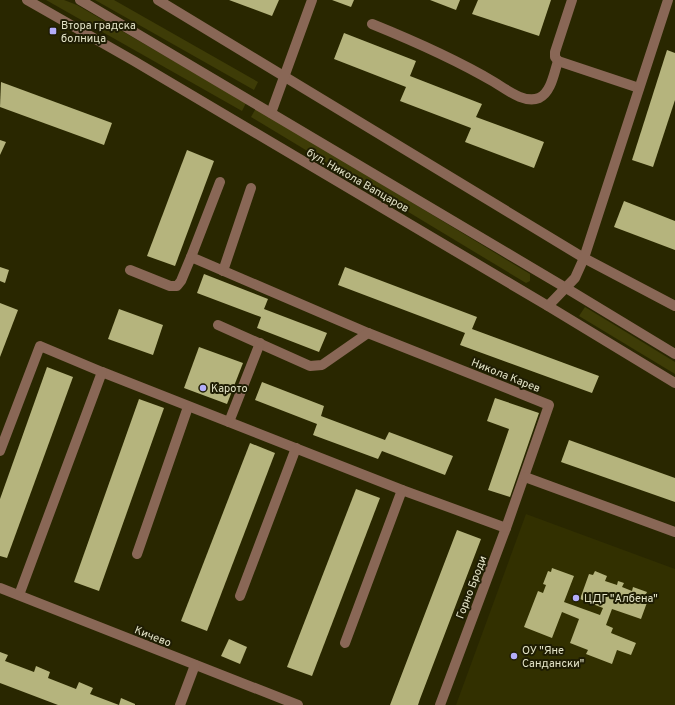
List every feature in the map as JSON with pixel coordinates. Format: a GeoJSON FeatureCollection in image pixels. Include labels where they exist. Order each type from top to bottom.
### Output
{"type":"FeatureCollection","features":[{"type":"Feature","properties":{"kind":"street","name":"бул. Никола Вапцаров"},"geometry":{"type":"LineString","coordinates":[[27,0],[134,61],[548,306],[675,383]]}},
{"type":"Feature","properties":{"kind":"street","name":"бул. Никола Вапцаров"},"geometry":{"type":"LineString","coordinates":[[80,0],[675,354]]}},
{"type":"Feature","properties":{"kind":"street"},"geometry":{"type":"LineString","coordinates":[[158,0],[584,258],[675,306]]}},
{"type":"Feature","properties":{"kind":"street"},"geometry":{"type":"LineString","coordinates":[[271,113],[312,0]]}},
{"type":"Feature","properties":{"kind":"street"},"geometry":{"type":"LineString","coordinates":[[572,0],[555,52],[555,57],[558,61],[640,88]]}},
{"type":"Feature","properties":{"kind":"street"},"geometry":{"type":"LineString","coordinates":[[548,306],[576,278],[584,258],[668,0]]}},
{"type":"Feature","properties":{"kind":"street"},"geometry":{"type":"LineString","coordinates":[[372,24],[428,47],[528,100],[537,99],[544,95],[548,89],[558,61]]}},
{"type":"Feature","properties":{"kind":"street"},"geometry":{"type":"LineString","coordinates":[[130,270],[170,286],[177,286],[191,257],[220,182]]}},
{"type":"Feature","properties":{"kind":"street"},"geometry":{"type":"LineString","coordinates":[[223,271],[251,188]]}},
{"type":"Feature","properties":{"kind":"street","name":"Никола Карев"},"geometry":{"type":"LineString","coordinates":[[191,257],[368,333],[549,405],[525,477]]}},
{"type":"Feature","properties":{"kind":"street"},"geometry":{"type":"LineString","coordinates":[[218,325],[310,366],[322,365],[368,333]]}},
{"type":"Feature","properties":{"kind":"street"},"geometry":{"type":"LineString","coordinates":[[229,422],[260,343]]}},
{"type":"Feature","properties":{"kind":"street"},"geometry":{"type":"LineString","coordinates":[[0,451],[40,346],[102,372],[402,490],[506,528]]}},
{"type":"Feature","properties":{"kind":"street"},"geometry":{"type":"LineString","coordinates":[[19,595],[102,372]]}},
{"type":"Feature","properties":{"kind":"street"},"geometry":{"type":"LineString","coordinates":[[137,554],[188,406]]}},
{"type":"Feature","properties":{"kind":"street"},"geometry":{"type":"LineString","coordinates":[[240,596],[296,448]]}},
{"type":"Feature","properties":{"kind":"street"},"geometry":{"type":"LineString","coordinates":[[525,477],[675,532]]}},
{"type":"Feature","properties":{"kind":"street","name":"Горно Броди"},"geometry":{"type":"LineString","coordinates":[[440,705],[525,477]]}},
{"type":"Feature","properties":{"kind":"street"},"geometry":{"type":"LineString","coordinates":[[345,643],[402,490]]}},
{"type":"Feature","properties":{"kind":"street","name":"Кичево"},"geometry":{"type":"LineString","coordinates":[[0,588],[298,705]]}},
{"type":"Feature","properties":{"kind":"street"},"geometry":{"type":"LineString","coordinates":[[180,705],[195,665]]}},
{"type":"Feature","properties":{"kind":"shaded area"},"geometry":{"type":"Polygon","coordinates":[[[46,0],[64,0],[77,5],[246,103],[242,111],[46,0]]]}},
{"type":"Feature","properties":{"kind":"shaded area"},"geometry":{"type":"Polygon","coordinates":[[[95,0],[114,0],[258,82],[254,90],[95,0]]]}},
{"type":"Feature","properties":{"kind":"shaded area"},"geometry":{"type":"Polygon","coordinates":[[[256,108],[530,274],[530,281],[526,283],[251,117],[256,108]]]}},
{"type":"Feature","properties":{"kind":"shaded area"},"geometry":{"type":"Polygon","coordinates":[[[585,307],[675,362],[675,374],[579,316],[585,307]]]}},
{"type":"Feature","properties":{"kind":"shaded area","name":"ЦДГ \"Албена\""},"geometry":{"type":"Polygon","coordinates":[[[526,514],[675,569],[675,705],[456,705],[526,514]]]}},
{"type":"Feature","properties":{"kind":"building"},"geometry":{"type":"Polygon","coordinates":[[[229,0],[279,0],[272,16],[229,0]]]}},
{"type":"Feature","properties":{"kind":"building"},"geometry":{"type":"Polygon","coordinates":[[[332,0],[354,0],[351,7],[332,0]]]}},
{"type":"Feature","properties":{"kind":"building"},"geometry":{"type":"Polygon","coordinates":[[[430,0],[460,0],[456,10],[430,0]]]}},
{"type":"Feature","properties":{"kind":"building"},"geometry":{"type":"Polygon","coordinates":[[[478,0],[551,0],[539,36],[472,14],[478,0]]]}},
{"type":"Feature","properties":{"kind":"building"},"geometry":{"type":"Polygon","coordinates":[[[344,33],[416,61],[410,76],[482,104],[476,117],[544,142],[534,168],[465,142],[471,128],[400,101],[406,87],[334,59],[344,33]]]}},
{"type":"Feature","properties":{"kind":"building"},"geometry":{"type":"Polygon","coordinates":[[[667,50],[675,53],[675,100],[653,167],[632,160],[667,50]]]}},
{"type":"Feature","properties":{"kind":"building"},"geometry":{"type":"Polygon","coordinates":[[[1,82],[112,123],[104,145],[0,107],[1,82]]]}},
{"type":"Feature","properties":{"kind":"building"},"geometry":{"type":"Polygon","coordinates":[[[0,140],[6,142],[0,155],[0,140]]]}},
{"type":"Feature","properties":{"kind":"building"},"geometry":{"type":"Polygon","coordinates":[[[187,150],[214,161],[175,266],[147,256],[187,150]]]}},
{"type":"Feature","properties":{"kind":"building"},"geometry":{"type":"Polygon","coordinates":[[[624,201],[675,221],[675,250],[614,227],[624,201]]]}},
{"type":"Feature","properties":{"kind":"building"},"geometry":{"type":"Polygon","coordinates":[[[0,267],[9,270],[5,283],[0,281],[0,267]]]}},
{"type":"Feature","properties":{"kind":"building"},"geometry":{"type":"Polygon","coordinates":[[[345,267],[477,317],[472,329],[599,376],[592,393],[460,345],[465,333],[338,285],[345,267]]]}},
{"type":"Feature","properties":{"kind":"building"},"geometry":{"type":"Polygon","coordinates":[[[204,274],[268,299],[264,309],[327,333],[319,352],[257,328],[261,317],[197,293],[204,274]]]}},
{"type":"Feature","properties":{"kind":"building"},"geometry":{"type":"Polygon","coordinates":[[[0,303],[18,310],[0,357],[0,303]]]}},
{"type":"Feature","properties":{"kind":"building"},"geometry":{"type":"Polygon","coordinates":[[[119,309],[163,325],[153,355],[108,339],[119,309]]]}},
{"type":"Feature","properties":{"kind":"building"},"geometry":{"type":"Polygon","coordinates":[[[199,347],[243,363],[227,404],[184,388],[199,347]]]}},
{"type":"Feature","properties":{"kind":"building"},"geometry":{"type":"Polygon","coordinates":[[[47,367],[73,377],[7,558],[0,556],[0,499],[47,367]]]}},
{"type":"Feature","properties":{"kind":"building"},"geometry":{"type":"Polygon","coordinates":[[[262,382],[324,406],[321,416],[385,440],[389,432],[453,456],[445,475],[382,451],[378,459],[313,435],[317,424],[255,400],[262,382]]]}},
{"type":"Feature","properties":{"kind":"building"},"geometry":{"type":"Polygon","coordinates":[[[495,398],[539,413],[510,497],[488,490],[509,429],[487,421],[495,398]]]}},
{"type":"Feature","properties":{"kind":"building"},"geometry":{"type":"Polygon","coordinates":[[[139,399],[164,408],[99,591],[74,582],[139,399]]]}},
{"type":"Feature","properties":{"kind":"building"},"geometry":{"type":"Polygon","coordinates":[[[569,440],[675,478],[675,502],[561,462],[569,440]]]}},
{"type":"Feature","properties":{"kind":"building"},"geometry":{"type":"Polygon","coordinates":[[[250,443],[275,453],[207,631],[181,621],[250,443]]]}},
{"type":"Feature","properties":{"kind":"building"},"geometry":{"type":"Polygon","coordinates":[[[356,489],[380,498],[312,676],[287,667],[356,489]]]}},
{"type":"Feature","properties":{"kind":"building"},"geometry":{"type":"Polygon","coordinates":[[[457,530],[481,539],[418,705],[390,705],[457,530]]]}},
{"type":"Feature","properties":{"kind":"building"},"geometry":{"type":"Polygon","coordinates":[[[552,568],[574,576],[564,602],[600,615],[603,608],[580,599],[589,574],[593,575],[595,571],[607,576],[605,581],[617,585],[618,581],[624,583],[622,587],[632,591],[633,587],[647,592],[645,596],[649,597],[641,619],[612,609],[606,625],[613,628],[611,633],[636,643],[631,655],[617,650],[612,664],[586,654],[588,650],[570,643],[579,619],[562,612],[552,638],[524,627],[538,591],[543,593],[546,585],[543,584],[548,571],[551,572],[552,568]]]}},
{"type":"Feature","properties":{"kind":"building"},"geometry":{"type":"Polygon","coordinates":[[[229,639],[247,647],[240,664],[221,656],[229,639]]]}},
{"type":"Feature","properties":{"kind":"building"},"geometry":{"type":"Polygon","coordinates":[[[0,652],[8,655],[5,661],[34,672],[36,666],[50,672],[48,678],[76,689],[79,682],[93,688],[90,694],[119,705],[58,705],[0,683],[0,652]]]}},
{"type":"Feature","properties":{"kind":"building"},"geometry":{"type":"Polygon","coordinates":[[[121,698],[135,704],[135,705],[119,705],[121,698]]]}},
{"type":"Feature","properties":{"kind":"place","name":"Втора градска болница"},"geometry":{"type":"Point","coordinates":[53,31]}},
{"type":"Feature","properties":{"kind":"place","name":"Карото"},"geometry":{"type":"Point","coordinates":[203,388]}},
{"type":"Feature","properties":{"kind":"place","name":"ЦДГ \"Албена\""},"geometry":{"type":"Point","coordinates":[576,598]}},
{"type":"Feature","properties":{"kind":"place","name":"ОУ \"Яне Сандански\""},"geometry":{"type":"Point","coordinates":[514,656]}}]}
